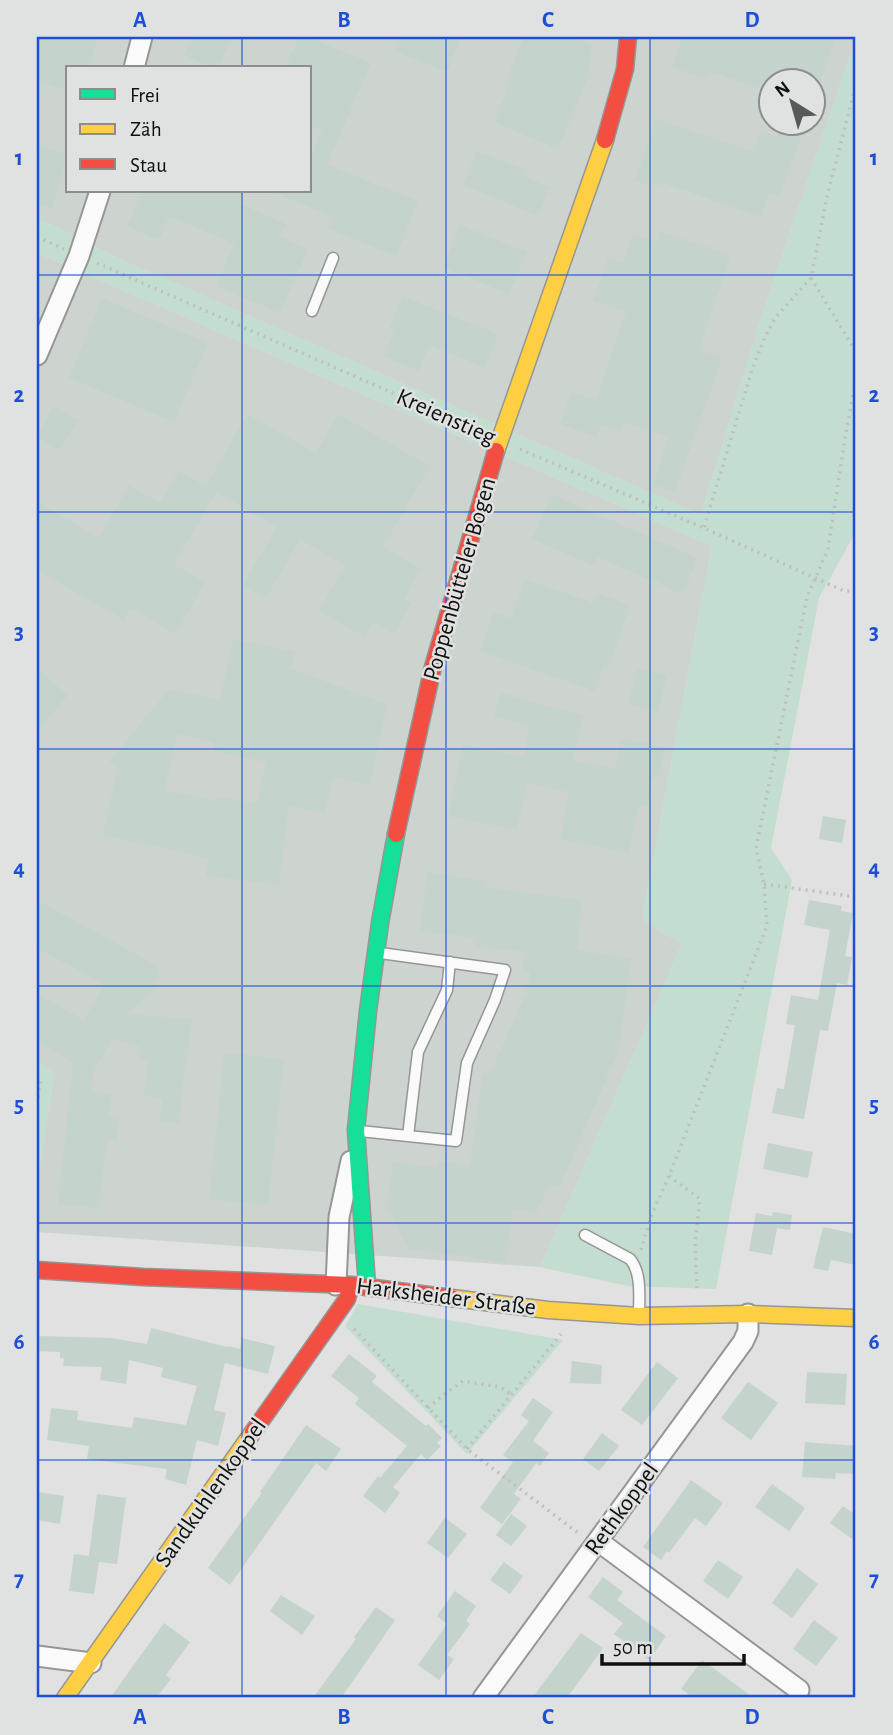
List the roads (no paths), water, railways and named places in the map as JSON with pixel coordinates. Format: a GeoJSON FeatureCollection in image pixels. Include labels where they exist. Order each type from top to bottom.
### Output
{"type":"FeatureCollection","features":[{"type":"Feature","properties":{"kind":"street"},"geometry":{"type":"LineString","coordinates":[[135,66],[142,37]]}},
{"type":"Feature","properties":{"kind":"street","name":"Poppenbütteler Bogen"},"geometry":{"type":"LineString","coordinates":[[351,1285],[339,1217],[356,1133],[368,1011],[395,838],[433,667],[479,505],[499,440],[606,136],[625,69],[628,37]]}},
{"type":"Feature","properties":{"kind":"street"},"geometry":{"type":"LineString","coordinates":[[37,355],[79,256],[100,192]]}},
{"type":"Feature","properties":{"kind":"street","name":"Poppenbütteler Bogen"},"geometry":{"type":"LineString","coordinates":[[351,1285],[363,1218],[356,1133]]}},
{"type":"Feature","properties":{"kind":"street","name":"Harksheider Straße"},"geometry":{"type":"LineString","coordinates":[[37,1270],[351,1285],[548,1310],[639,1316],[748,1314],[856,1318]]}},
{"type":"Feature","properties":{"kind":"street","name":"Sandkuhlenkoppel"},"geometry":{"type":"LineString","coordinates":[[65,1698],[338,1312],[347,1299],[351,1285]]}},
{"type":"Feature","properties":{"kind":"street","name":"Rethkoppel"},"geometry":{"type":"LineString","coordinates":[[483,1698],[743,1342],[748,1331],[748,1314]]}},
{"type":"Feature","properties":{"kind":"street"},"geometry":{"type":"LineString","coordinates":[[598,1541],[799,1690]]}},
{"type":"Feature","properties":{"kind":"street"},"geometry":{"type":"LineString","coordinates":[[37,1656],[91,1663]]}},
{"type":"Feature","properties":{"kind":"lane"},"geometry":{"type":"LineString","coordinates":[[312,311],[333,258]]}},
{"type":"Feature","properties":{"kind":"lane"},"geometry":{"type":"LineString","coordinates":[[356,1133],[456,1141],[467,1063],[505,970],[376,953]]}},
{"type":"Feature","properties":{"kind":"lane"},"geometry":{"type":"LineString","coordinates":[[408,1136],[418,1052],[447,990],[450,962]]}},
{"type":"Feature","properties":{"kind":"lane"},"geometry":{"type":"LineString","coordinates":[[585,1235],[630,1259],[634,1264],[638,1278],[639,1316]]}}]}
